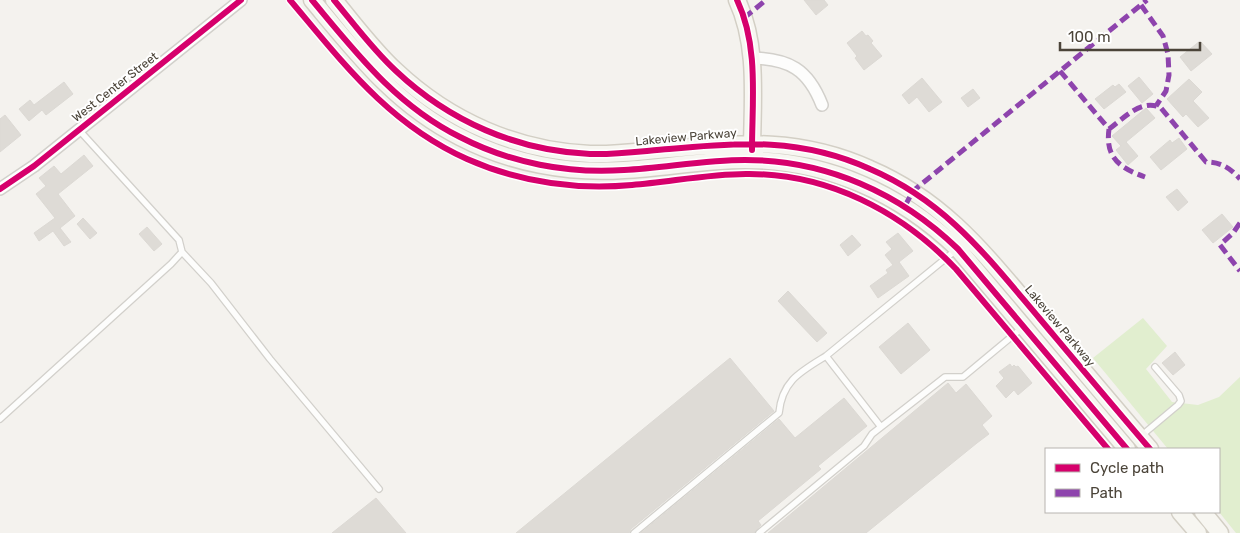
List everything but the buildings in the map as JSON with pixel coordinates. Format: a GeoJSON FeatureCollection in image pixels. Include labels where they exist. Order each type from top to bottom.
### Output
{"type":"FeatureCollection","features":[{"type":"Feature","properties":{"kind":"main road"},"geometry":{"type":"LineString","coordinates":[[312,0],[366,65],[403,100],[445,129],[492,151],[541,165],[592,171],[624,170],[728,160],[779,162],[812,167],[860,183],[890,197],[919,216],[958,249],[1126,448]]}},
{"type":"Feature","properties":{"kind":"main road","name":"Lakeview Parkway"},"geometry":{"type":"LineString","coordinates":[[334,0],[383,58],[413,87],[430,100],[462,119],[508,139],[541,148],[591,154],[625,153],[726,143],[752,143],[802,148],[835,156],[867,167],[898,182],[927,201],[971,239],[1145,443]]}},
{"type":"Feature","properties":{"kind":"main road"},"geometry":{"type":"LineString","coordinates":[[736,0],[747,30],[752,58],[752,160]]}},
{"type":"Feature","properties":{"kind":"main road"},"geometry":{"type":"LineString","coordinates":[[1181,513],[1198,533]]}},
{"type":"Feature","properties":{"kind":"main road"},"geometry":{"type":"LineString","coordinates":[[1203,513],[1220,533]]}},
{"type":"Feature","properties":{"kind":"street","name":"West Center Street"},"geometry":{"type":"LineString","coordinates":[[0,189],[34,166],[241,0]]}},
{"type":"Feature","properties":{"kind":"street"},"geometry":{"type":"LineString","coordinates":[[752,58],[793,65],[812,84],[822,105]]}},
{"type":"Feature","properties":{"kind":"lane"},"geometry":{"type":"LineString","coordinates":[[79,130],[179,240],[182,252],[211,283],[270,359],[379,489]]}},
{"type":"Feature","properties":{"kind":"lane"},"geometry":{"type":"LineString","coordinates":[[634,533],[780,413],[780,400],[787,384],[826,356],[971,239]]}},
{"type":"Feature","properties":{"kind":"lane"},"geometry":{"type":"LineString","coordinates":[[0,420],[182,252]]}},
{"type":"Feature","properties":{"kind":"lane"},"geometry":{"type":"LineString","coordinates":[[759,533],[864,446],[872,434],[945,377],[963,377],[1037,315]]}},
{"type":"Feature","properties":{"kind":"lane"},"geometry":{"type":"LineString","coordinates":[[826,356],[881,427]]}},
{"type":"Feature","properties":{"kind":"lane"},"geometry":{"type":"LineString","coordinates":[[1145,443],[1181,401],[1179,395],[1156,367]]}},
{"type":"Feature","properties":{"kind":"green space"},"geometry":{"type":"Polygon","coordinates":[[[1143,318],[1167,346],[1146,369],[1172,402],[1198,405],[1219,397],[1240,377],[1240,533],[1236,533],[1220,513],[1220,448],[1167,448],[1093,358],[1143,318]]]}},
{"type":"Feature","properties":{"kind":"marked path"},"geometry":{"type":"LineString","coordinates":[[744,18],[766,0]]}},
{"type":"Feature","properties":{"kind":"marked path"},"geometry":{"type":"LineString","coordinates":[[905,206],[913,191],[1147,0]]}},
{"type":"Feature","properties":{"kind":"marked path"},"geometry":{"type":"LineString","coordinates":[[1141,5],[1163,36],[1168,54],[1169,75],[1166,91],[1156,106]]}},
{"type":"Feature","properties":{"kind":"marked path"},"geometry":{"type":"LineString","coordinates":[[1060,71],[1109,129],[1109,147],[1116,160],[1128,170],[1145,177]]}},
{"type":"Feature","properties":{"kind":"marked path"},"geometry":{"type":"LineString","coordinates":[[1109,129],[1140,107],[1154,106],[1161,108],[1206,162],[1225,166],[1240,179]]}},
{"type":"Feature","properties":{"kind":"marked path"},"geometry":{"type":"LineString","coordinates":[[1240,223],[1233,233],[1220,245],[1240,271]]}},
{"type":"Feature","properties":{"kind":"cycle path"},"geometry":{"type":"LineString","coordinates":[[0,189],[34,166],[241,0]]}},
{"type":"Feature","properties":{"kind":"cycle path"},"geometry":{"type":"LineString","coordinates":[[290,0],[349,69],[391,110],[439,145],[487,167],[527,179],[590,186],[632,185],[732,174],[776,175],[834,188],[861,199],[887,213],[935,248],[956,269],[1107,448]]}},
{"type":"Feature","properties":{"kind":"cycle path"},"geometry":{"type":"LineString","coordinates":[[312,0],[379,77],[416,110],[460,137],[499,154],[540,165],[603,171],[730,160],[775,162],[833,173],[886,196],[912,211],[958,249],[1126,448]]}},
{"type":"Feature","properties":{"kind":"cycle path"},"geometry":{"type":"LineString","coordinates":[[334,0],[379,54],[417,89],[438,105],[461,118],[511,140],[563,152],[590,154],[746,144],[796,147],[845,159],[897,182],[944,215],[984,253],[1149,448]]}},
{"type":"Feature","properties":{"kind":"cycle path"},"geometry":{"type":"LineString","coordinates":[[737,0],[749,36],[753,74],[752,150]]}}]}
